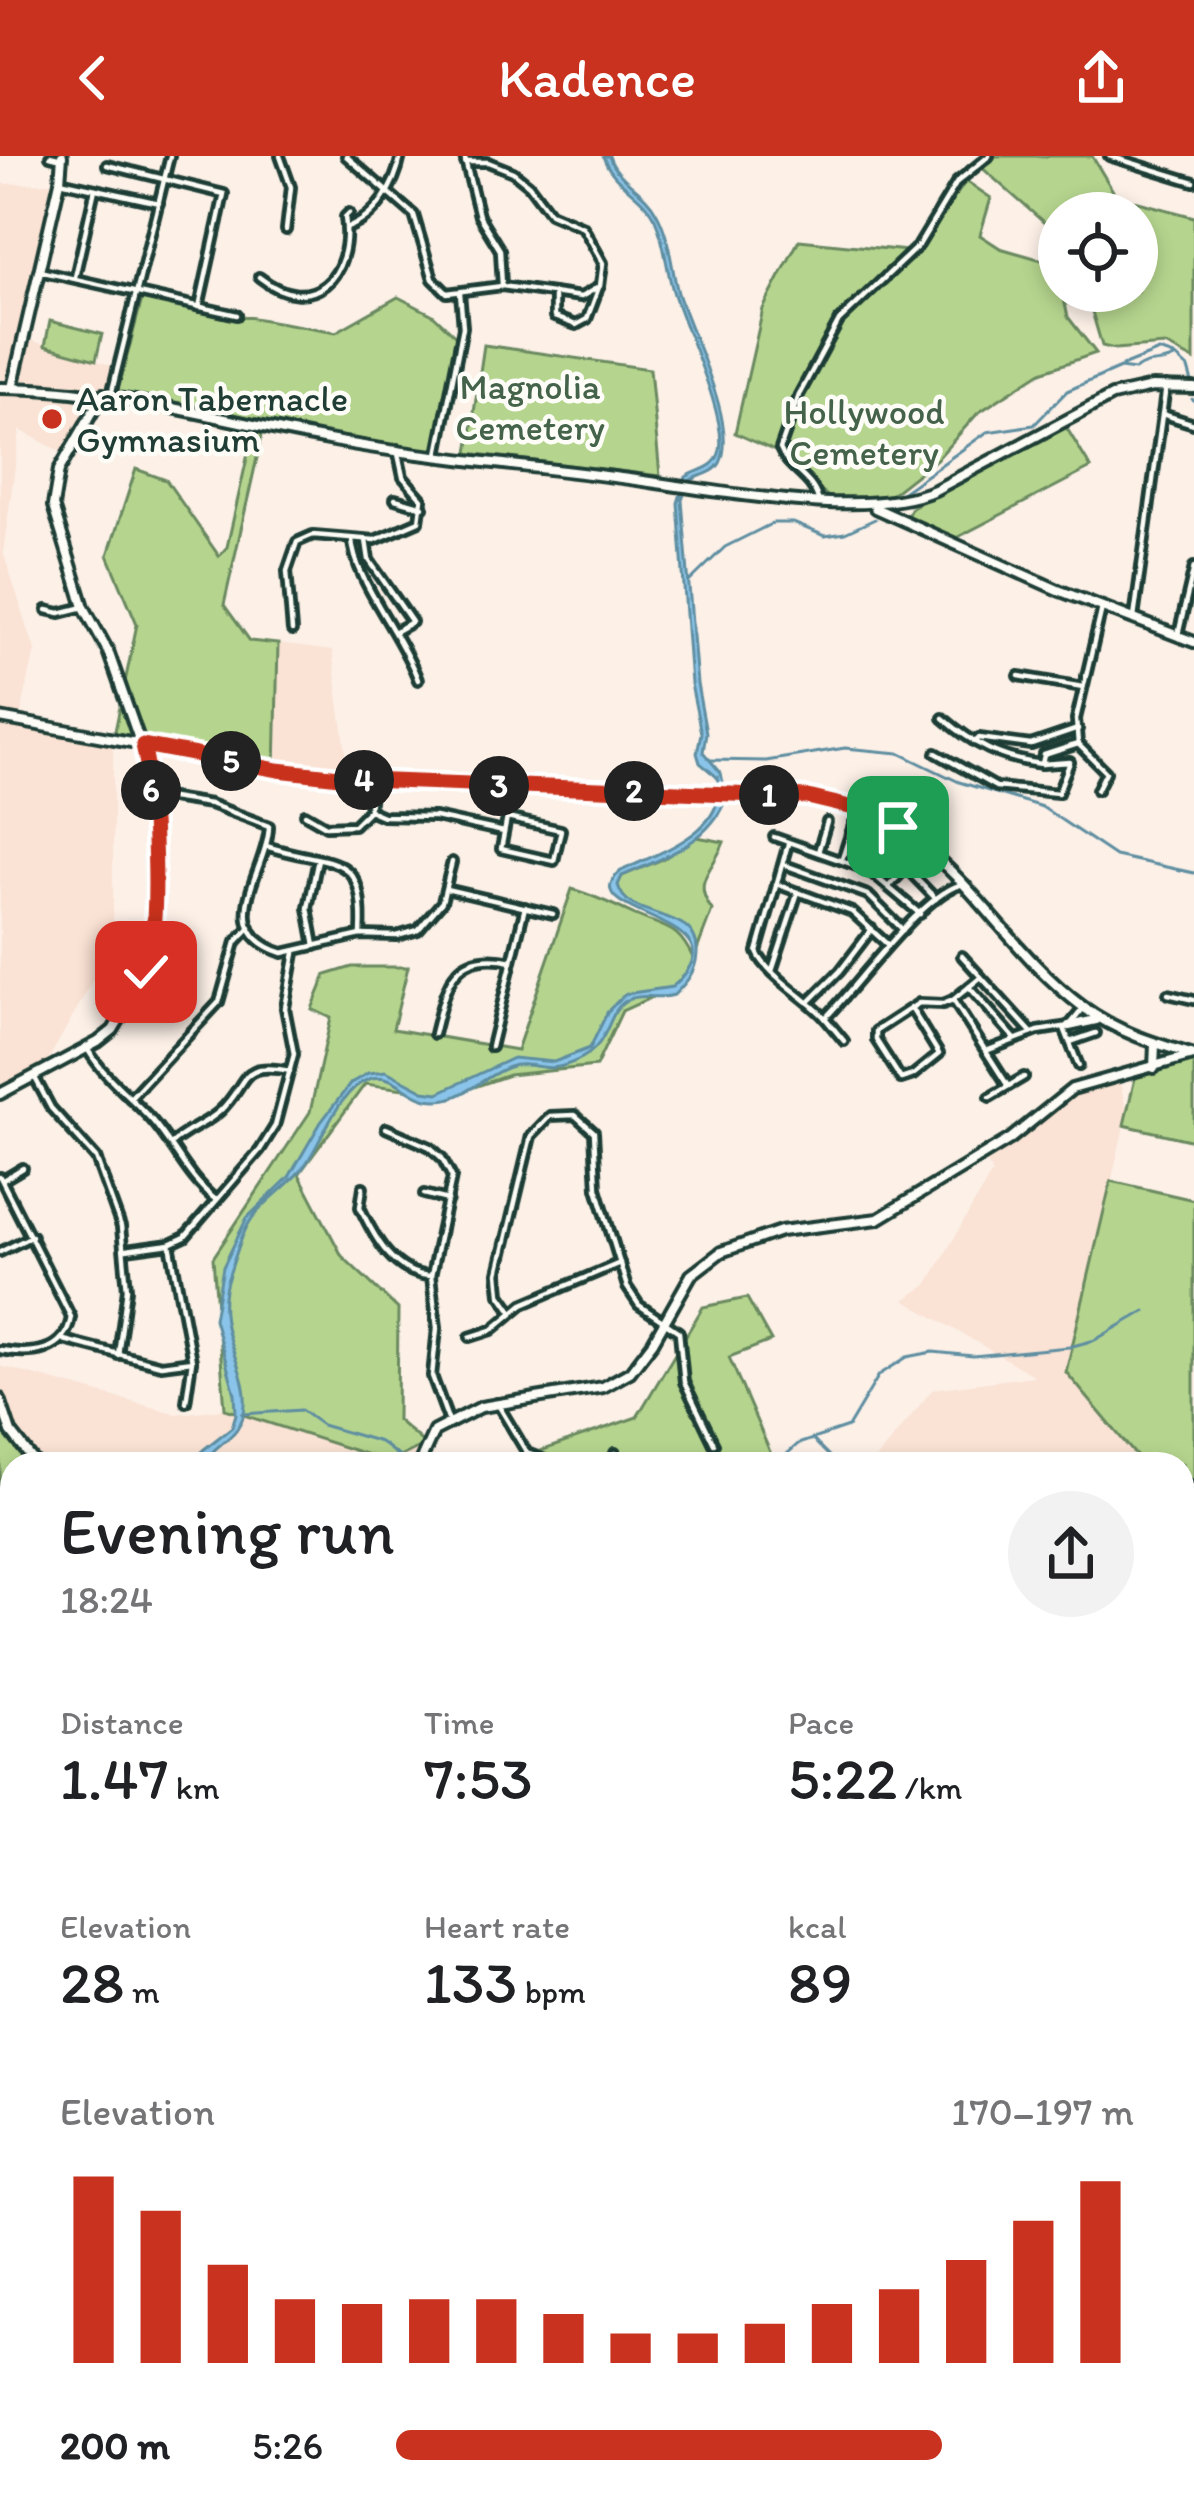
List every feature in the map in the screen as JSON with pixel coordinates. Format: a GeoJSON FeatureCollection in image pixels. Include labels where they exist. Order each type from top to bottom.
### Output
{"type":"FeatureCollection","features":[{"type":"Feature","properties":{"kind":"street"},"geometry":{"type":"LineString","coordinates":[[12,388],[60,181],[62,157],[50,156]]}},
{"type":"Feature","properties":{"kind":"street"},"geometry":{"type":"LineString","coordinates":[[0,1094],[87,1048],[119,1022],[149,962],[152,795],[143,745],[108,651],[84,607],[53,495],[59,470],[107,395],[170,156]]}},
{"type":"Feature","properties":{"kind":"street"},"geometry":{"type":"LineString","coordinates":[[280,156],[291,187],[286,230]]}},
{"type":"Feature","properties":{"kind":"street"},"geometry":{"type":"LineString","coordinates":[[346,156],[418,221],[436,285],[447,293],[502,286],[581,298],[600,286]]}},
{"type":"Feature","properties":{"kind":"street"},"geometry":{"type":"LineString","coordinates":[[347,228],[363,220],[388,191],[401,156]]}},
{"type":"Feature","properties":{"kind":"street"},"geometry":{"type":"LineString","coordinates":[[818,500],[814,487],[782,457],[780,449],[807,376],[839,321],[919,244],[957,182],[989,156]]}},
{"type":"Feature","properties":{"kind":"street"},"geometry":{"type":"LineString","coordinates":[[1109,156],[1194,182]]}},
{"type":"Feature","properties":{"kind":"street"},"geometry":{"type":"LineString","coordinates":[[502,286],[500,250],[479,216],[465,159],[488,161],[513,172],[529,184],[550,213],[583,227],[603,262],[600,286],[586,319],[576,326],[554,316],[554,293]]}},
{"type":"Feature","properties":{"kind":"street"},"geometry":{"type":"LineString","coordinates":[[106,166],[225,196],[199,307]]}},
{"type":"Feature","properties":{"kind":"street"},"geometry":{"type":"LineString","coordinates":[[60,181],[159,202]]}},
{"type":"Feature","properties":{"kind":"street"},"geometry":{"type":"LineString","coordinates":[[74,279],[95,189]]}},
{"type":"Feature","properties":{"kind":"street"},"geometry":{"type":"LineString","coordinates":[[259,278],[285,292],[314,291],[342,267],[349,213]]}},
{"type":"Feature","properties":{"kind":"street"},"geometry":{"type":"LineString","coordinates":[[39,272],[237,315]]}},
{"type":"Feature","properties":{"kind":"street"},"geometry":{"type":"LineString","coordinates":[[438,454],[463,327],[460,293]]}},
{"type":"Feature","properties":{"kind":"street"},"geometry":{"type":"LineString","coordinates":[[0,388],[107,395],[323,440],[868,506],[908,502],[1112,396],[1166,386],[1194,388]]}},
{"type":"Feature","properties":{"kind":"street"},"geometry":{"type":"LineString","coordinates":[[1134,619],[1166,386]]}},
{"type":"Feature","properties":{"kind":"street"},"geometry":{"type":"LineString","coordinates":[[1162,414],[1194,424]]}},
{"type":"Feature","properties":{"kind":"street"},"geometry":{"type":"LineString","coordinates":[[292,631],[287,571],[297,542],[313,535],[366,540],[413,525],[422,499],[403,477],[397,449]]}},
{"type":"Feature","properties":{"kind":"street"},"geometry":{"type":"LineString","coordinates":[[395,499],[423,507]]}},
{"type":"Feature","properties":{"kind":"street"},"geometry":{"type":"LineString","coordinates":[[901,519],[908,502]]}},
{"type":"Feature","properties":{"kind":"street"},"geometry":{"type":"LineString","coordinates":[[868,506],[1102,608],[1194,642]]}},
{"type":"Feature","properties":{"kind":"street"},"geometry":{"type":"LineString","coordinates":[[352,539],[352,558],[396,631],[418,680]]}},
{"type":"Feature","properties":{"kind":"street"},"geometry":{"type":"LineString","coordinates":[[366,540],[368,560],[412,622],[396,631]]}},
{"type":"Feature","properties":{"kind":"street"},"geometry":{"type":"LineString","coordinates":[[1178,634],[1194,567]]}},
{"type":"Feature","properties":{"kind":"street"},"geometry":{"type":"LineString","coordinates":[[47,610],[60,613],[84,607]]}},
{"type":"Feature","properties":{"kind":"street"},"geometry":{"type":"LineString","coordinates":[[1097,790],[1106,772],[1078,744],[1074,730],[1102,608]]}},
{"type":"Feature","properties":{"kind":"street"},"geometry":{"type":"LineString","coordinates":[[1018,676],[1083,687]]}},
{"type":"Feature","properties":{"kind":"street"},"geometry":{"type":"LineString","coordinates":[[0,718],[278,770],[372,780],[808,797],[858,809],[906,832],[949,867],[1054,982],[1084,1008],[1155,1044],[1194,1054]]}},
{"type":"Feature","properties":{"kind":"street"},"geometry":{"type":"LineString","coordinates":[[935,753],[996,787],[1058,793],[1069,773],[1070,762],[1011,760],[973,744],[943,718]]}},
{"type":"Feature","properties":{"kind":"street"},"geometry":{"type":"LineString","coordinates":[[973,744],[979,738],[1031,745],[1074,730]]}},
{"type":"Feature","properties":{"kind":"street"},"geometry":{"type":"LineString","coordinates":[[1042,764],[1044,755],[1078,744]]}},
{"type":"Feature","properties":{"kind":"street"},"geometry":{"type":"LineString","coordinates":[[305,814],[326,826],[347,827],[369,810],[372,780]]}},
{"type":"Feature","properties":{"kind":"street"},"geometry":{"type":"LineString","coordinates":[[152,795],[210,804],[269,826],[247,897],[250,927],[272,949],[295,953],[362,935],[397,936],[418,930],[437,913],[452,862]]}},
{"type":"Feature","properties":{"kind":"street"},"geometry":{"type":"LineString","coordinates":[[842,859],[858,809]]}},
{"type":"Feature","properties":{"kind":"street"},"geometry":{"type":"LineString","coordinates":[[369,810],[383,816],[435,817],[505,832]]}},
{"type":"Feature","properties":{"kind":"street"},"geometry":{"type":"LineString","coordinates":[[507,818],[561,830],[554,861],[501,850],[505,832],[507,818]]}},
{"type":"Feature","properties":{"kind":"street"},"geometry":{"type":"LineString","coordinates":[[818,852],[827,822]]}},
{"type":"Feature","properties":{"kind":"street"},"geometry":{"type":"LineString","coordinates":[[864,868],[875,836]]}},
{"type":"Feature","properties":{"kind":"street"},"geometry":{"type":"LineString","coordinates":[[774,837],[864,868],[920,914]]}},
{"type":"Feature","properties":{"kind":"street"},"geometry":{"type":"LineString","coordinates":[[788,844],[758,944],[760,960],[810,1001],[844,1041]]}},
{"type":"Feature","properties":{"kind":"street"},"geometry":{"type":"LineString","coordinates":[[266,846],[343,866],[358,881],[363,898],[362,935]]}},
{"type":"Feature","properties":{"kind":"street"},"geometry":{"type":"LineString","coordinates":[[315,946],[308,908],[318,859]]}},
{"type":"Feature","properties":{"kind":"street"},"geometry":{"type":"LineString","coordinates":[[889,886],[913,862]]}},
{"type":"Feature","properties":{"kind":"street"},"geometry":{"type":"LineString","coordinates":[[782,864],[868,895],[903,930]]}},
{"type":"Feature","properties":{"kind":"street"},"geometry":{"type":"LineString","coordinates":[[949,867],[949,887]]}},
{"type":"Feature","properties":{"kind":"street"},"geometry":{"type":"LineString","coordinates":[[907,869],[936,898]]}},
{"type":"Feature","properties":{"kind":"street"},"geometry":{"type":"LineString","coordinates":[[776,884],[852,912],[888,945]]}},
{"type":"Feature","properties":{"kind":"street"},"geometry":{"type":"LineString","coordinates":[[825,1018],[936,898],[949,887],[965,884]]}},
{"type":"Feature","properties":{"kind":"street"},"geometry":{"type":"LineString","coordinates":[[446,889],[553,914]]}},
{"type":"Feature","properties":{"kind":"street"},"geometry":{"type":"LineString","coordinates":[[772,971],[798,892]]}},
{"type":"Feature","properties":{"kind":"street"},"geometry":{"type":"LineString","coordinates":[[491,1047],[525,907]]}},
{"type":"Feature","properties":{"kind":"street"},"geometry":{"type":"LineString","coordinates":[[130,1098],[219,1002],[236,942],[250,927]]}},
{"type":"Feature","properties":{"kind":"street"},"geometry":{"type":"LineString","coordinates":[[810,1001],[872,929]]}},
{"type":"Feature","properties":{"kind":"street"},"geometry":{"type":"LineString","coordinates":[[126,1250],[170,1244],[185,1237],[269,1136],[294,1043],[285,1008],[295,953]]}},
{"type":"Feature","properties":{"kind":"street"},"geometry":{"type":"LineString","coordinates":[[962,956],[1032,1033]]}},
{"type":"Feature","properties":{"kind":"street"},"geometry":{"type":"LineString","coordinates":[[434,1034],[446,989],[458,970],[482,958],[512,962]]}},
{"type":"Feature","properties":{"kind":"street"},"geometry":{"type":"LineString","coordinates":[[911,1008],[939,1054],[902,1079],[875,1036],[876,1030],[911,1008],[919,1003],[953,1000],[981,977]]}},
{"type":"Feature","properties":{"kind":"street"},"geometry":{"type":"LineString","coordinates":[[969,987],[1015,1040]]}},
{"type":"Feature","properties":{"kind":"street"},"geometry":{"type":"LineString","coordinates":[[1168,994],[1194,1000]]}},
{"type":"Feature","properties":{"kind":"street"},"geometry":{"type":"LineString","coordinates":[[953,1000],[1008,1086]]}},
{"type":"Feature","properties":{"kind":"street"},"geometry":{"type":"LineString","coordinates":[[1066,1027],[1084,1008]]}},
{"type":"Feature","properties":{"kind":"street"},"geometry":{"type":"LineString","coordinates":[[986,1051],[1087,1019],[1106,1022]]}},
{"type":"Feature","properties":{"kind":"street"},"geometry":{"type":"LineString","coordinates":[[1066,1027],[1079,1066]]}},
{"type":"Feature","properties":{"kind":"street"},"geometry":{"type":"LineString","coordinates":[[1070,1042],[1096,1033]]}},
{"type":"Feature","properties":{"kind":"street"},"geometry":{"type":"LineString","coordinates":[[1154,1068],[1155,1044]]}},
{"type":"Feature","properties":{"kind":"street"},"geometry":{"type":"LineString","coordinates":[[87,1048],[100,1069],[170,1144],[190,1177],[216,1199]]}},
{"type":"Feature","properties":{"kind":"street"},"geometry":{"type":"LineString","coordinates":[[424,1452],[434,1431],[497,1403],[612,1384],[632,1370],[692,1275],[721,1252],[782,1231],[878,1219],[1010,1138],[1072,1089],[1194,1054]]}},
{"type":"Feature","properties":{"kind":"street"},"geometry":{"type":"LineString","coordinates":[[170,1144],[219,1112],[249,1072],[266,1067],[290,1071]]}},
{"type":"Feature","properties":{"kind":"street"},"geometry":{"type":"LineString","coordinates":[[34,1076],[51,1108],[96,1158],[126,1250],[127,1306],[118,1355]]}},
{"type":"Feature","properties":{"kind":"street"},"geometry":{"type":"LineString","coordinates":[[990,1097],[1024,1077]]}},
{"type":"Feature","properties":{"kind":"street"},"geometry":{"type":"LineString","coordinates":[[512,1311],[500,1294],[498,1273],[531,1136],[550,1116],[575,1114],[594,1132],[597,1188],[634,1300],[679,1332],[691,1401],[714,1444]]}},
{"type":"Feature","properties":{"kind":"street"},"geometry":{"type":"LineString","coordinates":[[386,1128],[420,1141],[442,1158],[452,1177],[431,1276],[437,1328],[432,1376],[449,1422]]}},
{"type":"Feature","properties":{"kind":"street"},"geometry":{"type":"LineString","coordinates":[[0,1350],[30,1354],[62,1339],[70,1325],[70,1310],[1,1179],[22,1168]]}},
{"type":"Feature","properties":{"kind":"street"},"geometry":{"type":"LineString","coordinates":[[363,1187],[360,1207],[395,1262],[413,1275],[431,1276]]}},
{"type":"Feature","properties":{"kind":"street"},"geometry":{"type":"LineString","coordinates":[[424,1194],[449,1201]]}},
{"type":"Feature","properties":{"kind":"street"},"geometry":{"type":"LineString","coordinates":[[0,1252],[32,1236]]}},
{"type":"Feature","properties":{"kind":"street"},"geometry":{"type":"LineString","coordinates":[[170,1244],[192,1361],[186,1402]]}},
{"type":"Feature","properties":{"kind":"street"},"geometry":{"type":"LineString","coordinates":[[470,1337],[492,1330],[512,1311],[620,1263]]}},
{"type":"Feature","properties":{"kind":"street"},"geometry":{"type":"LineString","coordinates":[[62,1339],[161,1365],[192,1361]]}},
{"type":"Feature","properties":{"kind":"street"},"geometry":{"type":"LineString","coordinates":[[0,1399],[3,1423],[26,1452]]}},
{"type":"Feature","properties":{"kind":"street"},"geometry":{"type":"LineString","coordinates":[[497,1403],[526,1452]]}},
{"type":"Feature","properties":{"kind":"shaded area"},"geometry":{"type":"Polygon","coordinates":[[[58,183],[20,337],[123,369],[116,398],[105,397],[69,456],[20,430],[3,552],[35,650],[19,721],[113,741],[113,945],[44,1067],[0,1089],[0,184],[58,183]]]}},
{"type":"Feature","properties":{"kind":"shaded area"},"geometry":{"type":"Polygon","coordinates":[[[278,644],[332,651],[350,782],[275,770],[278,644]]]}},
{"type":"Feature","properties":{"kind":"shaded area"},"geometry":{"type":"Polygon","coordinates":[[[1119,1079],[1127,1113],[1067,1372],[1133,1452],[882,1452],[933,1389],[1035,1376],[904,1300],[927,1285],[992,1173],[984,1156],[1072,1089],[1119,1079]]]}},
{"type":"Feature","properties":{"kind":"shaded area"},"geometry":{"type":"Polygon","coordinates":[[[0,1366],[177,1414],[225,1409],[358,1452],[29,1452],[8,1424],[0,1437],[0,1366]]]}},
{"type":"Feature","properties":{"kind":"green space"},"geometry":{"type":"Polygon","coordinates":[[[991,156],[1092,156],[1114,192],[1038,192],[1038,217],[979,165],[991,156]]]}},
{"type":"Feature","properties":{"kind":"green space"},"geometry":{"type":"Polygon","coordinates":[[[966,181],[991,198],[980,235],[1000,248],[1038,259],[1038,312],[1067,312],[1096,353],[1041,372],[978,413],[938,458],[883,501],[828,497],[782,449],[809,379],[843,321],[915,256],[966,181]]]}},
{"type":"Feature","properties":{"kind":"green space"},"geometry":{"type":"Polygon","coordinates":[[[1158,207],[1194,217],[1194,360],[1165,345],[1102,346],[1092,312],[1158,312],[1158,207]]]}},
{"type":"Feature","properties":{"kind":"green space"},"geometry":{"type":"Polygon","coordinates":[[[799,240],[907,251],[837,317],[790,401],[775,451],[735,433],[763,309],[799,240]]]}},
{"type":"Feature","properties":{"kind":"green space"},"geometry":{"type":"Polygon","coordinates":[[[398,297],[433,315],[463,343],[438,463],[395,449],[265,422],[224,605],[250,641],[278,644],[275,770],[113,741],[137,624],[108,555],[136,469],[166,480],[219,556],[227,547],[254,427],[116,398],[142,299],[336,332],[398,297]]]}},
{"type":"Feature","properties":{"kind":"green space"},"geometry":{"type":"Polygon","coordinates":[[[50,321],[102,334],[96,360],[45,346],[50,321]]]}},
{"type":"Feature","properties":{"kind":"green space","name":"Magnolia Cemetery"},"geometry":{"type":"Polygon","coordinates":[[[484,345],[650,369],[660,476],[468,453],[484,345]]]}},
{"type":"Feature","properties":{"kind":"green space","name":"Hollywood Cemetery"},"geometry":{"type":"Polygon","coordinates":[[[1066,427],[1091,468],[956,538],[907,516],[912,507],[1066,427]]]}},
{"type":"Feature","properties":{"kind":"green space"},"geometry":{"type":"Polygon","coordinates":[[[697,837],[724,842],[703,883],[712,910],[697,950],[681,926],[633,904],[618,885],[622,876],[663,859],[697,837]]]}},
{"type":"Feature","properties":{"kind":"green space"},"geometry":{"type":"Polygon","coordinates":[[[572,889],[664,926],[688,949],[694,960],[679,985],[622,1011],[596,1066],[509,1075],[451,1095],[365,1084],[299,1174],[342,1256],[398,1309],[397,1420],[425,1444],[409,1452],[359,1452],[225,1409],[213,1258],[310,1112],[331,1018],[312,1009],[326,975],[352,967],[408,967],[393,1029],[517,1050],[572,889]]]}},
{"type":"Feature","properties":{"kind":"green space"},"geometry":{"type":"Polygon","coordinates":[[[1194,1055],[1194,1141],[1124,1125],[1136,1074],[1194,1055]]]}},
{"type":"Feature","properties":{"kind":"green space"},"geometry":{"type":"Polygon","coordinates":[[[1111,1181],[1194,1200],[1194,1452],[1133,1452],[1066,1372],[1111,1181]]]}},
{"type":"Feature","properties":{"kind":"green space"},"geometry":{"type":"Polygon","coordinates":[[[747,1298],[771,1341],[729,1357],[770,1452],[538,1452],[637,1417],[703,1307],[747,1298]]]}},
{"type":"Feature","properties":{"kind":"green space"},"geometry":{"type":"Polygon","coordinates":[[[8,1423],[29,1452],[0,1452],[0,1437],[8,1423]]]}},
{"type":"Feature","properties":{"kind":"water"},"geometry":{"type":"Polygon","coordinates":[[[603,156],[609,156],[661,221],[678,293],[711,379],[723,426],[720,463],[689,481],[682,500],[697,684],[706,733],[703,752],[721,773],[726,798],[697,838],[622,876],[618,885],[635,905],[687,928],[695,938],[695,966],[674,995],[635,997],[621,1005],[593,1050],[563,1066],[509,1067],[460,1095],[439,1100],[377,1077],[348,1094],[305,1165],[259,1210],[242,1237],[224,1296],[224,1315],[243,1384],[243,1417],[212,1452],[202,1452],[232,1427],[236,1414],[214,1319],[223,1267],[247,1218],[289,1177],[351,1083],[368,1073],[386,1071],[424,1091],[438,1093],[513,1058],[554,1062],[590,1048],[608,1011],[625,994],[672,987],[691,963],[691,945],[678,931],[617,899],[611,887],[621,871],[672,847],[703,825],[718,796],[717,777],[700,763],[697,753],[701,733],[691,684],[678,503],[686,477],[718,457],[720,435],[655,219],[603,156]]]}},
{"type":"Feature","properties":{"kind":"waterway"},"geometry":{"type":"LineString","coordinates":[[1122,366],[1159,351],[1174,356]]}},
{"type":"Feature","properties":{"kind":"waterway"},"geometry":{"type":"LineString","coordinates":[[896,497],[987,432],[1034,425],[1067,391],[1120,368],[1135,370],[1176,357],[1188,368],[1192,382]]}},
{"type":"Feature","properties":{"kind":"waterway"},"geometry":{"type":"LineString","coordinates":[[689,582],[725,547],[773,523],[793,523],[825,536],[875,519]]}},
{"type":"Feature","properties":{"kind":"waterway"},"geometry":{"type":"LineString","coordinates":[[710,760],[766,761],[845,748],[899,753],[959,782],[1042,807],[1115,856],[1194,873]]}},
{"type":"Feature","properties":{"kind":"waterway"},"geometry":{"type":"LineString","coordinates":[[789,1452],[798,1444],[848,1427],[879,1375],[907,1357],[1069,1347],[1095,1340],[1145,1311]]}},
{"type":"Feature","properties":{"kind":"waterway"},"geometry":{"type":"LineString","coordinates":[[242,1414],[301,1410],[322,1425],[380,1442],[393,1452]]}},
{"type":"Feature","properties":{"kind":"waterway"},"geometry":{"type":"LineString","coordinates":[[813,1440],[825,1452]]}},
{"type":"Feature","properties":{"kind":"place","name":"Aaron Tabernacle Gymnasium"},"geometry":{"type":"Point","coordinates":[52,419]}},
{"type":"Feature","properties":{"kind":"route"},"geometry":{"type":"LineString","coordinates":[[146,972],[153,939],[152,812],[143,745],[278,770],[366,780],[808,797],[844,804],[898,827]]}}]}
